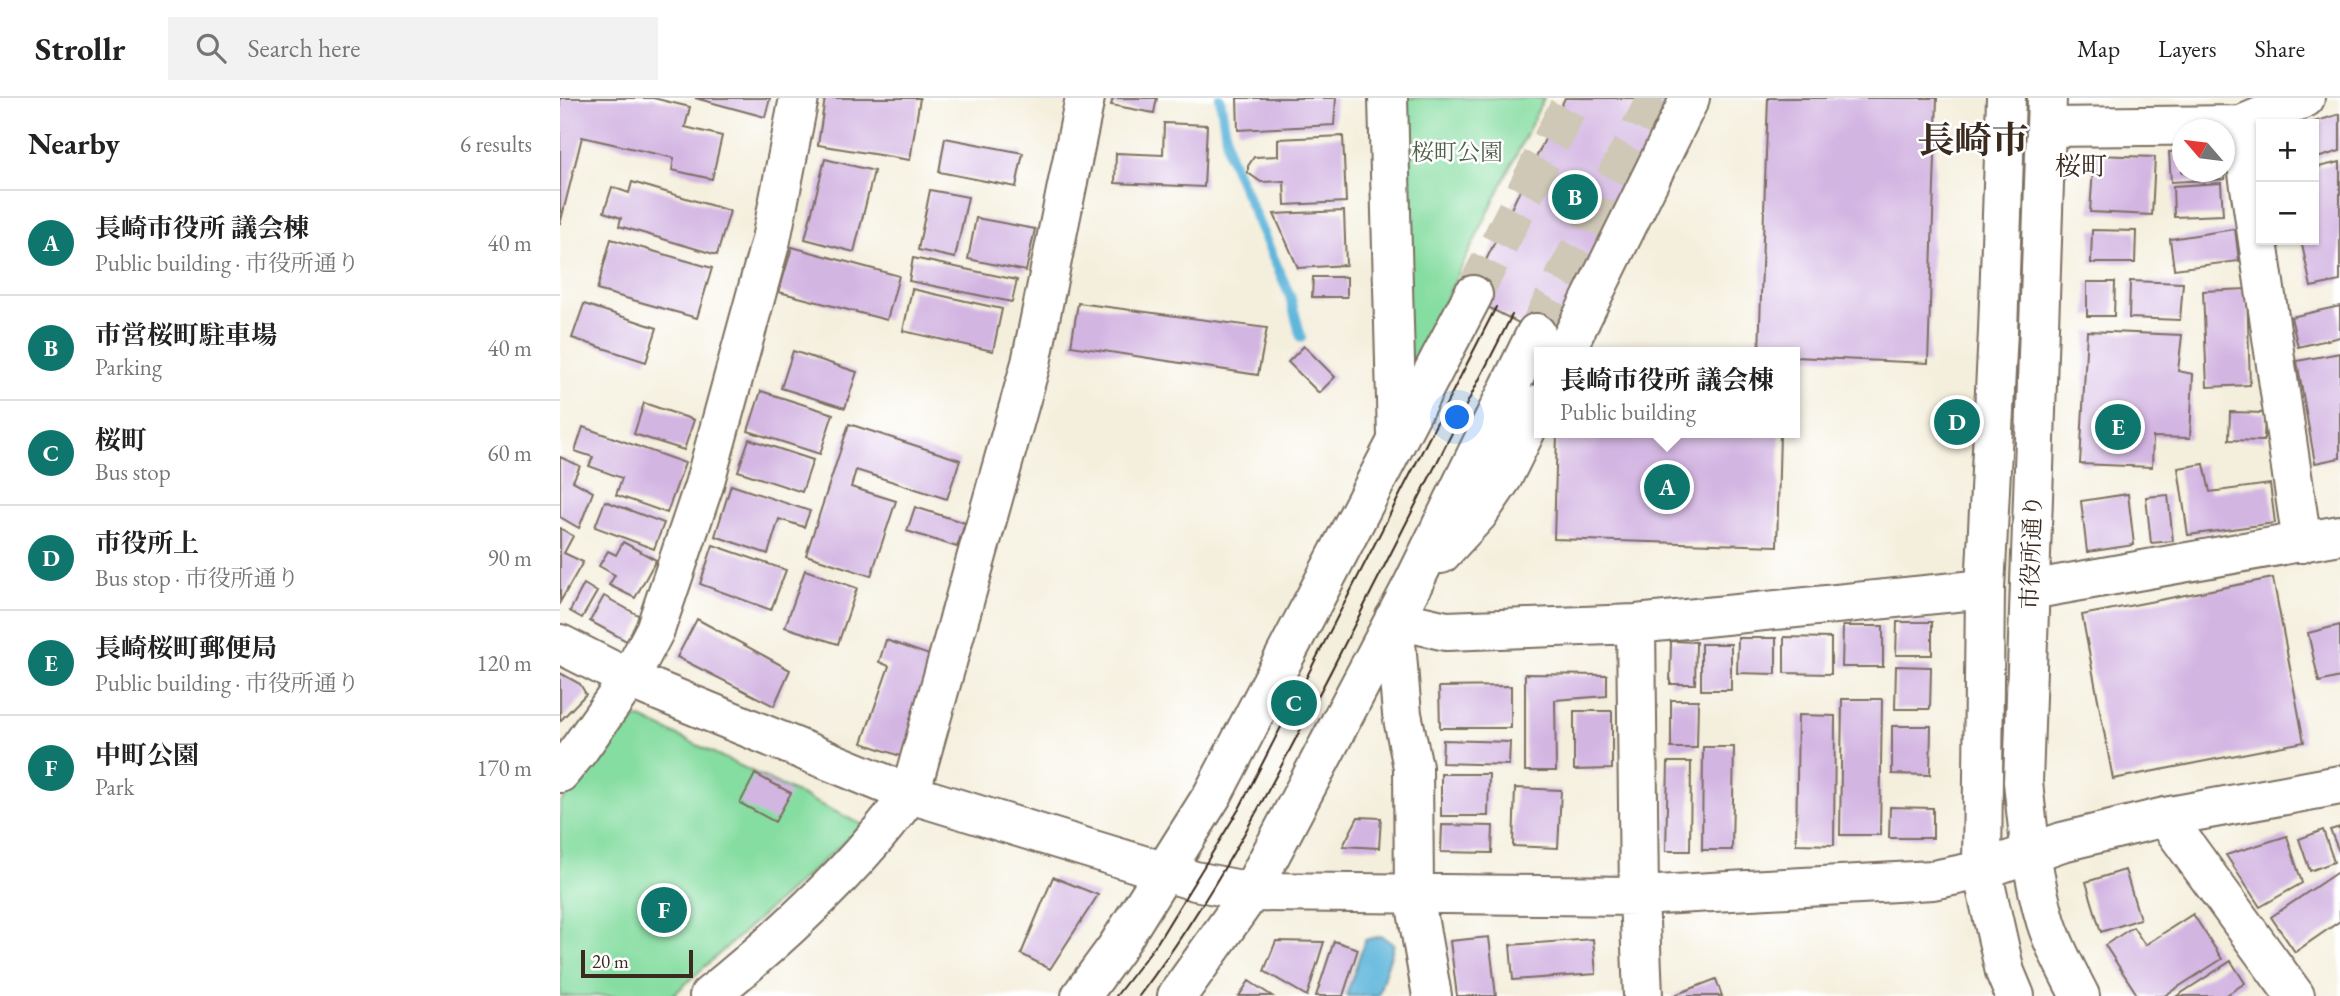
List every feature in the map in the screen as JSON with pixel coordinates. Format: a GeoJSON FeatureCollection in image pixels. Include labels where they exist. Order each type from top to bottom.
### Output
{"type":"FeatureCollection","features":[{"type":"Feature","properties":{"kind":"main road"},"geometry":{"type":"LineString","coordinates":[[560,773],[629,679],[655,630],[704,485],[771,240],[799,98]]}},
{"type":"Feature","properties":{"kind":"main road"},"geometry":{"type":"LineString","coordinates":[[709,996],[813,905],[890,821],[910,794],[1031,363],[1085,98]]}},
{"type":"Feature","properties":{"kind":"main road"},"geometry":{"type":"LineString","coordinates":[[1388,98],[1397,439]]}},
{"type":"Feature","properties":{"kind":"main road"},"geometry":{"type":"LineString","coordinates":[[1551,343],[1690,98]]}},
{"type":"Feature","properties":{"kind":"main road","name":"市役所通り"},"geometry":{"type":"LineString","coordinates":[[2006,98],[1998,331],[1984,589],[1982,870],[2005,972],[2015,996]]}},
{"type":"Feature","properties":{"kind":"main road"},"geometry":{"type":"LineString","coordinates":[[2047,112],[2241,125],[2305,98]]}},
{"type":"Feature","properties":{"kind":"main road","name":"市役所通り"},"geometry":{"type":"LineString","coordinates":[[2047,112],[2023,782],[2030,854],[2046,922],[2080,996]]}},
{"type":"Feature","properties":{"kind":"main road"},"geometry":{"type":"LineString","coordinates":[[2241,125],[2302,543]]}},
{"type":"Feature","properties":{"kind":"main road"},"geometry":{"type":"LineString","coordinates":[[1081,996],[1094,981],[1213,794],[1473,295]]}},
{"type":"Feature","properties":{"kind":"main road"},"geometry":{"type":"LineString","coordinates":[[1177,996],[1251,892],[1413,584],[1534,373]]}},
{"type":"Feature","properties":{"kind":"main road"},"geometry":{"type":"LineString","coordinates":[[1413,584],[1478,514],[1503,477],[1534,414]]}},
{"type":"Feature","properties":{"kind":"main road"},"geometry":{"type":"LineString","coordinates":[[2030,590],[2340,535]]}},
{"type":"Feature","properties":{"kind":"main road"},"geometry":{"type":"LineString","coordinates":[[1394,619],[1446,631],[1636,624],[1984,589]]}},
{"type":"Feature","properties":{"kind":"main road"},"geometry":{"type":"LineString","coordinates":[[1394,619],[1402,714],[1413,766],[1414,894],[1432,996]]}},
{"type":"Feature","properties":{"kind":"main road"},"geometry":{"type":"LineString","coordinates":[[1636,624],[1639,896],[1643,996]]}},
{"type":"Feature","properties":{"kind":"main road"},"geometry":{"type":"LineString","coordinates":[[560,644],[629,679],[910,794],[1213,886],[1251,892],[1639,896],[1933,880],[1982,870],[2063,842],[2165,817],[2340,785]]}},
{"type":"Feature","properties":{"kind":"main road"},"geometry":{"type":"LineString","coordinates":[[2165,817],[2295,996]]}},
{"type":"Feature","properties":{"kind":"green space","name":"桜町公園"},"geometry":{"type":"Polygon","coordinates":[[[1405,98],[1544,98],[1388,418],[1405,98]]]}},
{"type":"Feature","properties":{"kind":"green space"},"geometry":{"type":"Polygon","coordinates":[[[641,718],[863,825],[672,996],[560,996],[560,803],[604,749],[621,721],[641,718]]]}},
{"type":"Feature","properties":{"kind":"water"},"geometry":{"type":"Polygon","coordinates":[[[1381,936],[1394,944],[1378,996],[1346,996],[1365,940],[1381,936]]]}},
{"type":"Feature","properties":{"kind":"building"},"geometry":{"type":"Polygon","coordinates":[[[560,98],[653,98],[690,107],[685,127],[722,136],[712,179],[672,170],[674,158],[582,137],[560,224],[560,98]]]}},
{"type":"Feature","properties":{"kind":"building"},"geometry":{"type":"Polygon","coordinates":[[[695,98],[770,98],[765,117],[695,98]]]}},
{"type":"Feature","properties":{"kind":"building"},"geometry":{"type":"Polygon","coordinates":[[[825,98],[920,98],[910,160],[818,145],[825,98]]]}},
{"type":"Feature","properties":{"kind":"building"},"geometry":{"type":"Polygon","coordinates":[[[1113,98],[1157,98],[1154,113],[1111,105],[1113,98]]]}},
{"type":"Feature","properties":{"kind":"building"},"geometry":{"type":"Polygon","coordinates":[[[1237,98],[1336,98],[1334,125],[1238,130],[1237,98]]]}},
{"type":"Feature","properties":{"kind":"building"},"geometry":{"type":"Polygon","coordinates":[[[1565,98],[1682,98],[1562,345],[1468,297],[1565,98]]]}},
{"type":"Feature","properties":{"kind":"building"},"geometry":{"type":"Polygon","coordinates":[[[1768,98],[1937,98],[1928,363],[1800,357],[1800,347],[1759,347],[1768,98]]]}},
{"type":"Feature","properties":{"kind":"building"},"geometry":{"type":"Polygon","coordinates":[[[2340,114],[2340,151],[2319,157],[2319,120],[2340,114]]]}},
{"type":"Feature","properties":{"kind":"building"},"geometry":{"type":"Polygon","coordinates":[[[1164,123],[1207,125],[1204,187],[1115,183],[1116,153],[1163,155],[1164,123]]]}},
{"type":"Feature","properties":{"kind":"building"},"geometry":{"type":"Polygon","coordinates":[[[1343,136],[1346,202],[1285,205],[1284,181],[1261,182],[1248,173],[1248,166],[1254,157],[1278,156],[1278,139],[1343,136]]]}},
{"type":"Feature","properties":{"kind":"building"},"geometry":{"type":"Polygon","coordinates":[[[945,138],[1023,153],[1016,187],[939,172],[945,138]]]}},
{"type":"Feature","properties":{"kind":"building"},"geometry":{"type":"Polygon","coordinates":[[[2169,152],[2172,152],[2172,182],[2171,182],[2169,152]]]}},
{"type":"Feature","properties":{"kind":"building"},"geometry":{"type":"Polygon","coordinates":[[[2094,155],[2155,157],[2152,215],[2090,212],[2094,155]]]}},
{"type":"Feature","properties":{"kind":"building"},"geometry":{"type":"Polygon","coordinates":[[[825,159],[874,171],[854,252],[805,239],[825,159]]]}},
{"type":"Feature","properties":{"kind":"building"},"geometry":{"type":"Polygon","coordinates":[[[2340,162],[2340,281],[2311,287],[2302,245],[2319,245],[2319,167],[2340,162]]]}},
{"type":"Feature","properties":{"kind":"building"},"geometry":{"type":"Polygon","coordinates":[[[632,182],[730,211],[717,255],[619,226],[621,218],[604,212],[612,187],[629,193],[632,182]]]}},
{"type":"Feature","properties":{"kind":"building"},"geometry":{"type":"Polygon","coordinates":[[[2221,183],[2223,215],[2174,217],[2173,186],[2221,183]]]}},
{"type":"Feature","properties":{"kind":"building"},"geometry":{"type":"Polygon","coordinates":[[[930,190],[968,197],[955,258],[918,250],[930,190]]]}},
{"type":"Feature","properties":{"kind":"building"},"geometry":{"type":"Polygon","coordinates":[[[1344,211],[1346,265],[1298,268],[1274,214],[1344,211]]]}},
{"type":"Feature","properties":{"kind":"building"},"geometry":{"type":"Polygon","coordinates":[[[976,218],[1035,229],[1026,271],[968,259],[976,218]]]}},
{"type":"Feature","properties":{"kind":"building"},"geometry":{"type":"Polygon","coordinates":[[[2235,229],[2239,261],[2174,269],[2170,239],[2235,229]]]}},
{"type":"Feature","properties":{"kind":"building"},"geometry":{"type":"Polygon","coordinates":[[[2092,230],[2136,231],[2135,263],[2091,263],[2092,230]]]}},
{"type":"Feature","properties":{"kind":"building"},"geometry":{"type":"Polygon","coordinates":[[[611,239],[712,268],[697,318],[597,290],[611,239]]]}},
{"type":"Feature","properties":{"kind":"building"},"geometry":{"type":"Polygon","coordinates":[[[792,247],[899,276],[887,320],[779,292],[792,247]]]}},
{"type":"Feature","properties":{"kind":"building"},"geometry":{"type":"Polygon","coordinates":[[[913,258],[1017,280],[1012,302],[909,281],[913,258]]]}},
{"type":"Feature","properties":{"kind":"building"},"geometry":{"type":"Polygon","coordinates":[[[1313,277],[1347,277],[1347,297],[1312,297],[1313,277]]]}},
{"type":"Feature","properties":{"kind":"building"},"geometry":{"type":"Polygon","coordinates":[[[2130,281],[2183,283],[2180,320],[2129,318],[2130,281]]]}},
{"type":"Feature","properties":{"kind":"building"},"geometry":{"type":"Polygon","coordinates":[[[2087,282],[2115,282],[2114,316],[2087,316],[2087,282]]]}},
{"type":"Feature","properties":{"kind":"building"},"geometry":{"type":"Polygon","coordinates":[[[912,289],[1002,309],[993,351],[903,331],[912,289]]]}},
{"type":"Feature","properties":{"kind":"building"},"geometry":{"type":"Polygon","coordinates":[[[2247,289],[2250,385],[2207,387],[2203,291],[2247,289]]]}},
{"type":"Feature","properties":{"kind":"building"},"geometry":{"type":"Polygon","coordinates":[[[1078,303],[1267,328],[1258,375],[1071,346],[1078,303]]]}},
{"type":"Feature","properties":{"kind":"building"},"geometry":{"type":"Polygon","coordinates":[[[584,304],[657,328],[646,362],[572,338],[584,304]]]}},
{"type":"Feature","properties":{"kind":"building"},"geometry":{"type":"Polygon","coordinates":[[[2340,306],[2340,337],[2298,347],[2291,317],[2340,306]]]}},
{"type":"Feature","properties":{"kind":"building"},"geometry":{"type":"Polygon","coordinates":[[[2087,331],[2182,335],[2178,371],[2193,374],[2190,438],[2153,437],[2152,467],[2080,464],[2087,331]]]}},
{"type":"Feature","properties":{"kind":"building"},"geometry":{"type":"Polygon","coordinates":[[[1304,346],[1335,377],[1319,393],[1288,362],[1304,346]]]}},
{"type":"Feature","properties":{"kind":"building"},"geometry":{"type":"Polygon","coordinates":[[[793,351],[857,372],[845,408],[781,388],[793,351]]]}},
{"type":"Feature","properties":{"kind":"building"},"geometry":{"type":"Polygon","coordinates":[[[2340,353],[2340,458],[2315,463],[2297,361],[2340,353]]]}},
{"type":"Feature","properties":{"kind":"building"},"geometry":{"type":"Polygon","coordinates":[[[761,391],[833,414],[820,454],[748,431],[761,391]]]}},
{"type":"Feature","properties":{"kind":"building"},"geometry":{"type":"Polygon","coordinates":[[[644,403],[694,420],[684,450],[634,434],[644,403]]]}},
{"type":"Feature","properties":{"kind":"building"},"geometry":{"type":"Polygon","coordinates":[[[2230,412],[2265,413],[2264,441],[2229,440],[2230,412]]]}},
{"type":"Feature","properties":{"kind":"building"},"geometry":{"type":"Polygon","coordinates":[[[849,424],[960,460],[947,499],[856,470],[851,487],[896,501],[871,576],[806,555],[849,424]]]}},
{"type":"Feature","properties":{"kind":"building"},"geometry":{"type":"Polygon","coordinates":[[[583,427],[685,463],[667,513],[616,495],[622,478],[589,466],[593,457],[575,451],[583,427]]]}},
{"type":"Feature","properties":{"kind":"building"},"geometry":{"type":"Polygon","coordinates":[[[1557,438],[1780,438],[1777,546],[1554,539],[1557,438]]]}},
{"type":"Feature","properties":{"kind":"building"},"geometry":{"type":"Polygon","coordinates":[[[749,439],[813,460],[802,492],[738,471],[749,439]]]}},
{"type":"Feature","properties":{"kind":"building"},"geometry":{"type":"Polygon","coordinates":[[[560,457],[580,466],[573,481],[593,492],[579,528],[560,517],[560,457]]]}},
{"type":"Feature","properties":{"kind":"building"},"geometry":{"type":"Polygon","coordinates":[[[2204,464],[2210,492],[2270,484],[2275,523],[2188,535],[2178,468],[2204,464]]]}},
{"type":"Feature","properties":{"kind":"building"},"geometry":{"type":"Polygon","coordinates":[[[731,485],[810,511],[804,527],[779,519],[768,554],[715,536],[731,485]]]}},
{"type":"Feature","properties":{"kind":"building"},"geometry":{"type":"Polygon","coordinates":[[[2128,494],[2134,545],[2087,552],[2081,501],[2128,494]]]}},
{"type":"Feature","properties":{"kind":"building"},"geometry":{"type":"Polygon","coordinates":[[[2168,495],[2173,541],[2151,543],[2146,497],[2168,495]]]}},
{"type":"Feature","properties":{"kind":"building"},"geometry":{"type":"Polygon","coordinates":[[[605,501],[664,523],[654,549],[595,527],[605,501]]]}},
{"type":"Feature","properties":{"kind":"building"},"geometry":{"type":"Polygon","coordinates":[[[915,507],[965,523],[957,547],[907,531],[915,507]]]}},
{"type":"Feature","properties":{"kind":"building"},"geometry":{"type":"Polygon","coordinates":[[[560,528],[573,536],[564,553],[583,562],[560,602],[560,528]]]}},
{"type":"Feature","properties":{"kind":"building"},"geometry":{"type":"Polygon","coordinates":[[[623,542],[656,560],[635,598],[609,585],[615,575],[599,566],[608,551],[616,555],[623,542]]]}},
{"type":"Feature","properties":{"kind":"building"},"geometry":{"type":"Polygon","coordinates":[[[713,545],[786,570],[771,610],[700,584],[713,545]]]}},
{"type":"Feature","properties":{"kind":"building"},"geometry":{"type":"Polygon","coordinates":[[[805,570],[857,588],[838,644],[785,627],[805,570]]]}},
{"type":"Feature","properties":{"kind":"building"},"geometry":{"type":"Polygon","coordinates":[[[2273,578],[2304,742],[2113,779],[2082,615],[2273,578]]]}},
{"type":"Feature","properties":{"kind":"building"},"geometry":{"type":"Polygon","coordinates":[[[584,584],[597,592],[582,618],[570,611],[584,584]]]}},
{"type":"Feature","properties":{"kind":"building"},"geometry":{"type":"Polygon","coordinates":[[[604,596],[643,618],[630,643],[590,621],[604,596]]]}},
{"type":"Feature","properties":{"kind":"building"},"geometry":{"type":"Polygon","coordinates":[[[697,619],[790,670],[774,706],[677,657],[697,619]]]}},
{"type":"Feature","properties":{"kind":"building"},"geometry":{"type":"Polygon","coordinates":[[[1897,622],[1932,622],[1932,655],[1896,655],[1897,622]]]}},
{"type":"Feature","properties":{"kind":"building"},"geometry":{"type":"Polygon","coordinates":[[[2340,625],[2340,677],[2319,682],[2308,633],[2340,625]]]}},
{"type":"Feature","properties":{"kind":"building"},"geometry":{"type":"Polygon","coordinates":[[[1843,626],[1883,626],[1883,667],[1842,667],[1843,626]]]}},
{"type":"Feature","properties":{"kind":"building"},"geometry":{"type":"Polygon","coordinates":[[[1784,637],[1831,638],[1831,674],[1784,673],[1784,637]]]}},
{"type":"Feature","properties":{"kind":"building"},"geometry":{"type":"Polygon","coordinates":[[[1738,638],[1776,638],[1776,674],[1737,673],[1738,638]]]}},
{"type":"Feature","properties":{"kind":"building"},"geometry":{"type":"Polygon","coordinates":[[[886,640],[938,658],[903,757],[862,743],[889,666],[879,662],[886,640]]]}},
{"type":"Feature","properties":{"kind":"building"},"geometry":{"type":"Polygon","coordinates":[[[1671,641],[1696,642],[1695,684],[1670,684],[1671,641]]]}},
{"type":"Feature","properties":{"kind":"building"},"geometry":{"type":"Polygon","coordinates":[[[1701,644],[1731,644],[1731,690],[1701,690],[1701,644]]]}},
{"type":"Feature","properties":{"kind":"building"},"geometry":{"type":"Polygon","coordinates":[[[1896,666],[1931,667],[1930,709],[1895,709],[1896,666]]]}},
{"type":"Feature","properties":{"kind":"building"},"geometry":{"type":"Polygon","coordinates":[[[560,673],[580,684],[586,694],[560,721],[560,673]]]}},
{"type":"Feature","properties":{"kind":"building"},"geometry":{"type":"Polygon","coordinates":[[[1525,674],[1607,675],[1607,696],[1555,700],[1556,771],[1525,771],[1525,674]]]}},
{"type":"Feature","properties":{"kind":"building"},"geometry":{"type":"Polygon","coordinates":[[[1511,686],[1511,728],[1440,728],[1439,687],[1511,686]]]}},
{"type":"Feature","properties":{"kind":"building"},"geometry":{"type":"Polygon","coordinates":[[[1842,699],[1882,699],[1880,835],[1840,835],[1842,699]]]}},
{"type":"Feature","properties":{"kind":"building"},"geometry":{"type":"Polygon","coordinates":[[[1671,700],[1698,700],[1697,748],[1671,748],[1671,700]]]}},
{"type":"Feature","properties":{"kind":"building"},"geometry":{"type":"Polygon","coordinates":[[[1574,711],[1612,711],[1612,769],[1574,770],[1574,711]]]}},
{"type":"Feature","properties":{"kind":"building"},"geometry":{"type":"Polygon","coordinates":[[[1798,715],[1835,716],[1834,845],[1796,844],[1798,715]]]}},
{"type":"Feature","properties":{"kind":"building"},"geometry":{"type":"Polygon","coordinates":[[[1892,726],[1931,726],[1930,775],[1892,774],[1892,726]]]}},
{"type":"Feature","properties":{"kind":"building"},"geometry":{"type":"Polygon","coordinates":[[[1443,740],[1510,742],[1509,765],[1442,763],[1443,740]]]}},
{"type":"Feature","properties":{"kind":"building"},"geometry":{"type":"Polygon","coordinates":[[[1703,747],[1734,747],[1732,850],[1702,850],[1703,747]]]}},
{"type":"Feature","properties":{"kind":"building"},"geometry":{"type":"Polygon","coordinates":[[[1668,762],[1691,762],[1690,851],[1666,851],[1668,762]]]}},
{"type":"Feature","properties":{"kind":"building"},"geometry":{"type":"Polygon","coordinates":[[[755,774],[791,793],[775,822],[740,803],[755,774]]]}},
{"type":"Feature","properties":{"kind":"building"},"geometry":{"type":"Polygon","coordinates":[[[1441,774],[1489,774],[1488,816],[1441,816],[1441,774]]]}},
{"type":"Feature","properties":{"kind":"building"},"geometry":{"type":"Polygon","coordinates":[[[1515,788],[1561,790],[1558,848],[1513,846],[1515,788]]]}},
{"type":"Feature","properties":{"kind":"building"},"geometry":{"type":"Polygon","coordinates":[[[1890,807],[1933,808],[1933,838],[1889,838],[1890,807]]]}},
{"type":"Feature","properties":{"kind":"building"},"geometry":{"type":"Polygon","coordinates":[[[1358,817],[1381,818],[1379,848],[1343,846],[1358,817]]]}},
{"type":"Feature","properties":{"kind":"building"},"geometry":{"type":"Polygon","coordinates":[[[1442,825],[1493,826],[1492,853],[1441,852],[1442,825]]]}},
{"type":"Feature","properties":{"kind":"building"},"geometry":{"type":"Polygon","coordinates":[[[2340,827],[2340,854],[2330,830],[2340,827]]]}},
{"type":"Feature","properties":{"kind":"building"},"geometry":{"type":"Polygon","coordinates":[[[2323,830],[2334,862],[2310,871],[2299,839],[2323,830]]]}},
{"type":"Feature","properties":{"kind":"building"},"geometry":{"type":"Polygon","coordinates":[[[2287,836],[2302,883],[2260,907],[2226,855],[2287,836]]]}},
{"type":"Feature","properties":{"kind":"building"},"geometry":{"type":"Polygon","coordinates":[[[2125,870],[2140,919],[2101,932],[2086,882],[2125,870]]]}},
{"type":"Feature","properties":{"kind":"building"},"geometry":{"type":"Polygon","coordinates":[[[2339,871],[2340,921],[2295,952],[2271,917],[2339,871]]]}},
{"type":"Feature","properties":{"kind":"building"},"geometry":{"type":"Polygon","coordinates":[[[1053,877],[1098,895],[1050,969],[1021,954],[1053,877]]]}},
{"type":"Feature","properties":{"kind":"building"},"geometry":{"type":"Polygon","coordinates":[[[2193,914],[2222,959],[2164,996],[2138,996],[2105,945],[2133,927],[2145,945],[2193,914]]]}},
{"type":"Feature","properties":{"kind":"building"},"geometry":{"type":"Polygon","coordinates":[[[1489,937],[1496,996],[1457,996],[1450,941],[1489,937]]]}},
{"type":"Feature","properties":{"kind":"building"},"geometry":{"type":"Polygon","coordinates":[[[1593,939],[1596,974],[1513,980],[1510,945],[1593,939]]]}},
{"type":"Feature","properties":{"kind":"building"},"geometry":{"type":"Polygon","coordinates":[[[1276,941],[1324,942],[1307,996],[1264,971],[1276,941]]]}},
{"type":"Feature","properties":{"kind":"building"},"geometry":{"type":"Polygon","coordinates":[[[1334,941],[1358,949],[1343,996],[1316,996],[1334,941]]]}},
{"type":"Feature","properties":{"kind":"building"},"geometry":{"type":"Polygon","coordinates":[[[2231,961],[2245,983],[2225,996],[2177,996],[2231,961]]]}},
{"type":"Feature","properties":{"kind":"building"},"geometry":{"type":"Polygon","coordinates":[[[1716,979],[1722,996],[1672,996],[1716,979]]]}},
{"type":"Feature","properties":{"kind":"building"},"geometry":{"type":"Polygon","coordinates":[[[1249,981],[1272,996],[1239,996],[1249,981]]]}},
{"type":"Feature","properties":{"kind":"waterway"},"geometry":{"type":"LineString","coordinates":[[1220,98],[1229,155],[1290,296],[1301,337]]}},
{"type":"Feature","properties":{"kind":"tunnel"},"geometry":{"type":"LineString","coordinates":[[1473,295],[1573,98]]}},
{"type":"Feature","properties":{"kind":"tunnel"},"geometry":{"type":"LineString","coordinates":[[1536,333],[1656,98]]}},
{"type":"Feature","properties":{"kind":"tram line"},"geometry":{"type":"LineString","coordinates":[[1116,996],[1157,943],[1239,809],[1496,307]]}},
{"type":"Feature","properties":{"kind":"tram line"},"geometry":{"type":"LineString","coordinates":[[1139,996],[1219,878],[1266,795],[1512,315]]}},
{"type":"Feature","properties":{"kind":"place","name":"市営桜町駐車場"},"geometry":{"type":"Point","coordinates":[1575,197]}},
{"type":"Feature","properties":{"kind":"place","name":"市役所上"},"geometry":{"type":"Point","coordinates":[1957,422]}},
{"type":"Feature","properties":{"kind":"place","name":"長崎桜町郵便局"},"geometry":{"type":"Point","coordinates":[2118,427]}},
{"type":"Feature","properties":{"kind":"place","name":"長崎市役所 議会棟"},"geometry":{"type":"Point","coordinates":[1667,487]}},
{"type":"Feature","properties":{"kind":"place","name":"桜町"},"geometry":{"type":"Point","coordinates":[1294,703]}},
{"type":"Feature","properties":{"kind":"place","name":"中町公園"},"geometry":{"type":"Point","coordinates":[664,910]}},
{"type":"Feature","properties":{"kind":"district","name":"長崎市"},"geometry":{"type":"Point","coordinates":[1973,140]}},
{"type":"Feature","properties":{"kind":"district","name":"桜町"},"geometry":{"type":"Point","coordinates":[2081,166]}}]}
